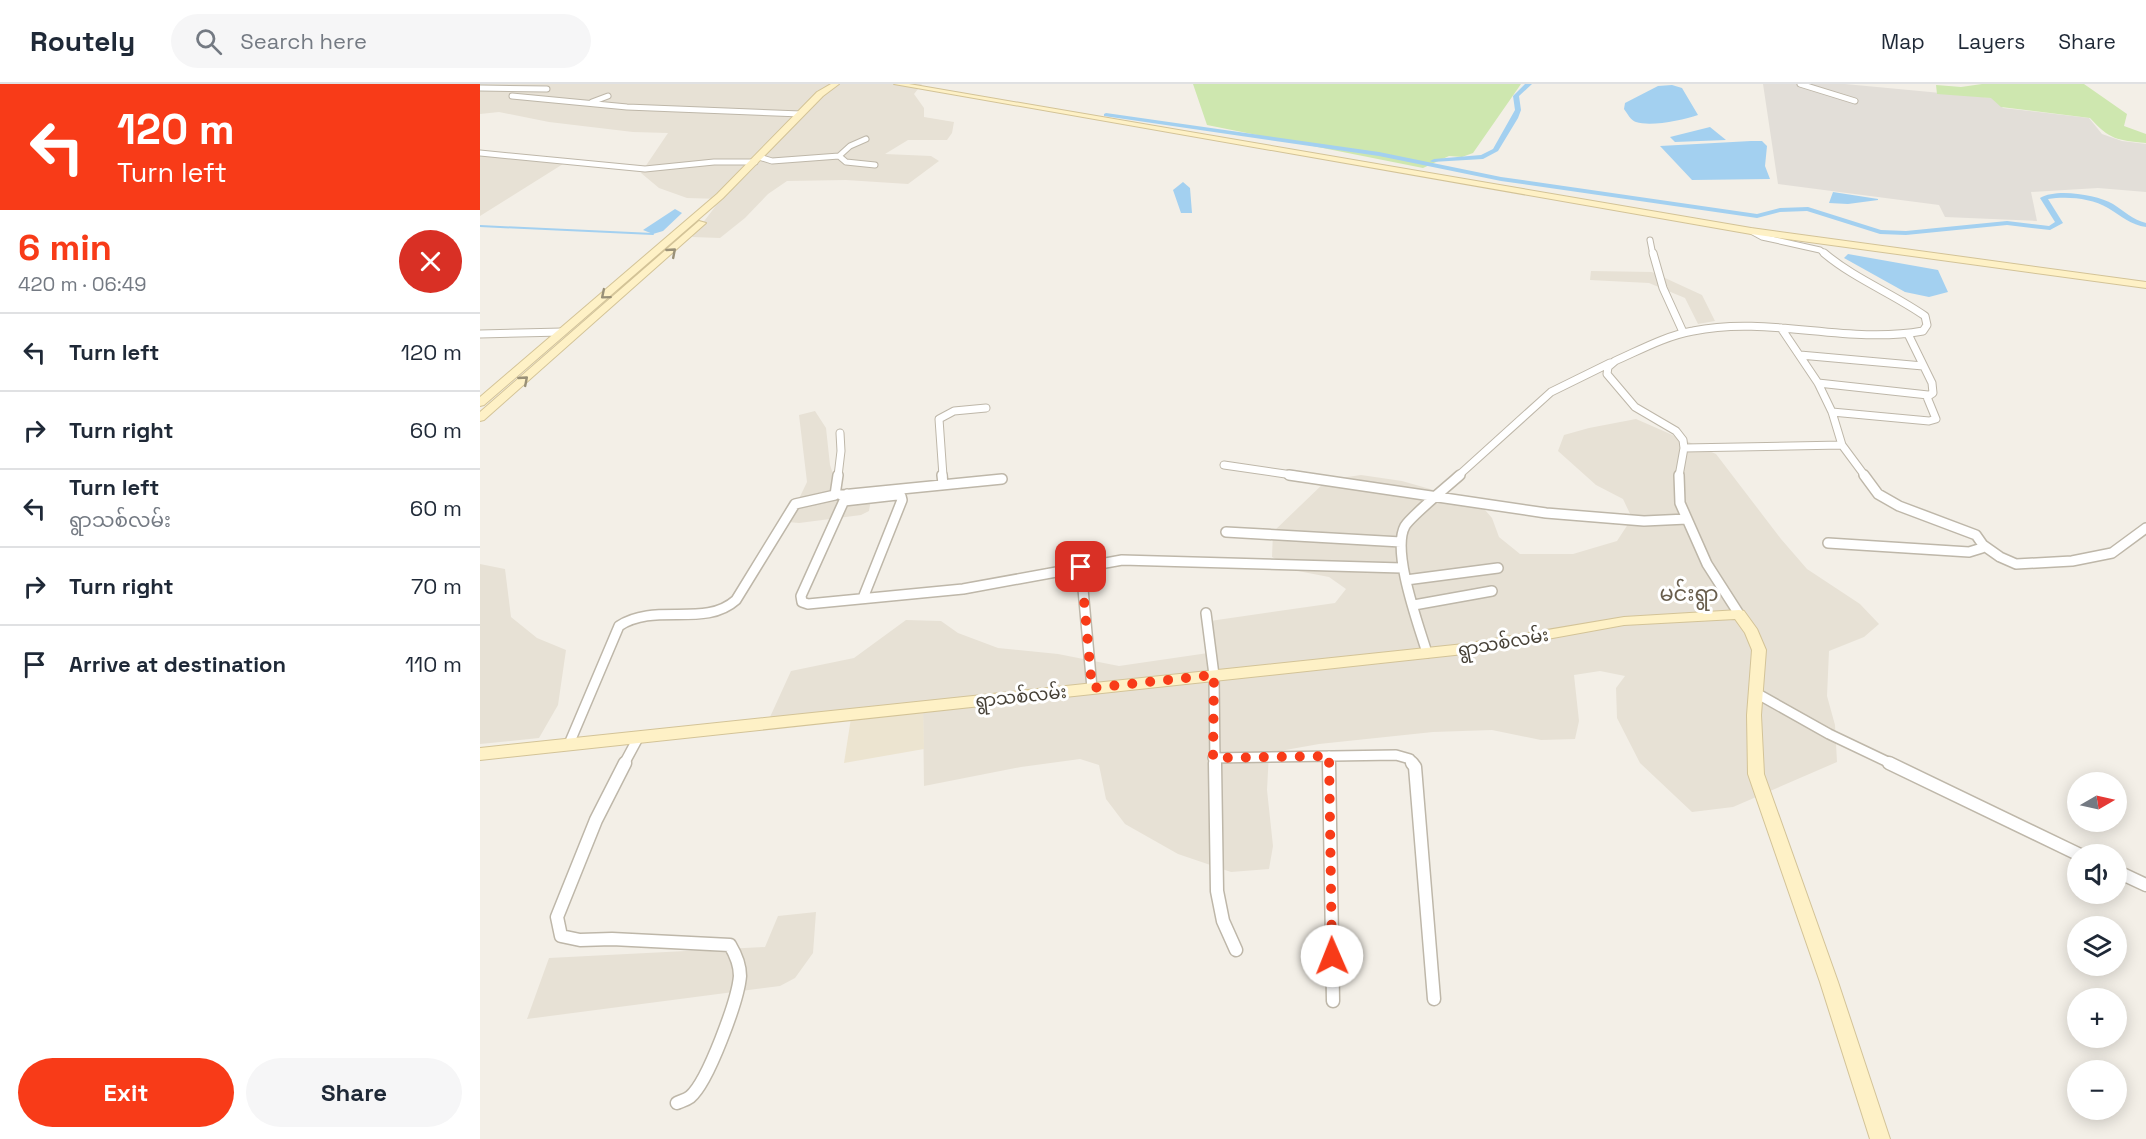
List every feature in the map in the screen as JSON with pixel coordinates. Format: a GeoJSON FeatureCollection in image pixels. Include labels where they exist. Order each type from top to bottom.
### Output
{"type":"FeatureCollection","features":[{"type":"Feature","properties":{"kind":"main road"},"geometry":{"type":"LineString","coordinates":[[480,403],[720,196],[801,114],[821,87],[837,84]]}},
{"type":"Feature","properties":{"kind":"main road"},"geometry":{"type":"LineString","coordinates":[[897,84],[929,87],[1751,231],[2146,285]]}},
{"type":"Feature","properties":{"kind":"main road"},"geometry":{"type":"LineString","coordinates":[[480,418],[684,241],[713,212],[744,173]]}},
{"type":"Feature","properties":{"kind":"main road"},"geometry":{"type":"LineString","coordinates":[[1739,614],[1752,632],[1759,650],[1754,715],[1756,774],[1829,982],[1880,1139]]}},
{"type":"Feature","properties":{"kind":"main road","name":"ရွာသစ်လမ်း"},"geometry":{"type":"LineString","coordinates":[[480,754],[1464,649],[1624,621],[1739,614]]}},
{"type":"Feature","properties":{"kind":"street"},"geometry":{"type":"LineString","coordinates":[[1800,84],[1855,101]]}},
{"type":"Feature","properties":{"kind":"street"},"geometry":{"type":"LineString","coordinates":[[547,86],[512,96],[590,103],[783,115],[801,114]]}},
{"type":"Feature","properties":{"kind":"street"},"geometry":{"type":"LineString","coordinates":[[480,88],[536,88]]}},
{"type":"Feature","properties":{"kind":"street"},"geometry":{"type":"LineString","coordinates":[[590,103],[608,96]]}},
{"type":"Feature","properties":{"kind":"street"},"geometry":{"type":"LineString","coordinates":[[480,153],[645,169],[757,159],[772,161],[839,156],[850,146],[866,139]]}},
{"type":"Feature","properties":{"kind":"street"},"geometry":{"type":"LineString","coordinates":[[839,156],[846,162],[875,165]]}},
{"type":"Feature","properties":{"kind":"street"},"geometry":{"type":"LineString","coordinates":[[1427,653],[1402,568],[1401,542],[1405,526],[1551,392],[1683,332],[1715,328],[1781,328],[1852,336],[1908,334],[1923,331],[1927,325],[1925,316],[1901,299],[1844,270],[1820,250],[1762,237],[1751,231]]}},
{"type":"Feature","properties":{"kind":"street"},"geometry":{"type":"LineString","coordinates":[[1650,240],[1655,268],[1664,296],[1683,332]]}},
{"type":"Feature","properties":{"kind":"street"},"geometry":{"type":"LineString","coordinates":[[1781,328],[1818,383],[1832,412],[1842,446],[1878,494],[1899,506],[1976,535],[1983,545],[2017,566],[2109,554],[2131,544],[2139,532],[2146,528]]}},
{"type":"Feature","properties":{"kind":"street"},"geometry":{"type":"LineString","coordinates":[[480,334],[562,332]]}},
{"type":"Feature","properties":{"kind":"street"},"geometry":{"type":"LineString","coordinates":[[1818,383],[1928,395],[1933,393],[1932,383],[1908,334]]}},
{"type":"Feature","properties":{"kind":"street"},"geometry":{"type":"LineString","coordinates":[[1800,355],[1923,366]]}},
{"type":"Feature","properties":{"kind":"street"},"geometry":{"type":"LineString","coordinates":[[1615,361],[1608,367],[1607,374],[1613,384],[1635,407],[1681,436],[1684,448],[1679,468],[1680,503],[1707,564],[1739,614]]}},
{"type":"Feature","properties":{"kind":"street"},"geometry":{"type":"LineString","coordinates":[[1832,412],[1934,421],[1936,419],[1927,398],[1928,395]]}},
{"type":"Feature","properties":{"kind":"street"},"geometry":{"type":"LineString","coordinates":[[943,484],[939,419],[942,415],[952,412],[986,408]]}},
{"type":"Feature","properties":{"kind":"street"},"geometry":{"type":"LineString","coordinates":[[840,433],[842,497],[801,596],[802,602],[808,604],[963,589],[1122,560],[1402,568]]}},
{"type":"Feature","properties":{"kind":"street"},"geometry":{"type":"LineString","coordinates":[[1684,448],[1842,446]]}},
{"type":"Feature","properties":{"kind":"street"},"geometry":{"type":"LineString","coordinates":[[1224,465],[1437,495],[1506,508],[1582,517],[1644,521],[1687,519]]}},
{"type":"Feature","properties":{"kind":"street"},"geometry":{"type":"LineString","coordinates":[[569,744],[619,626],[631,618],[649,614],[707,613],[726,609],[736,600],[795,504],[943,484],[1002,479]]}},
{"type":"Feature","properties":{"kind":"street"},"geometry":{"type":"LineString","coordinates":[[842,497],[897,495],[901,496],[902,500],[863,598]]}},
{"type":"Feature","properties":{"kind":"street"},"geometry":{"type":"LineString","coordinates":[[1226,532],[1401,542]]}},
{"type":"Feature","properties":{"kind":"street"},"geometry":{"type":"LineString","coordinates":[[1828,543],[1969,552],[1982,548],[1983,545]]}},
{"type":"Feature","properties":{"kind":"street"},"geometry":{"type":"LineString","coordinates":[[1081,567],[1092,688]]}},
{"type":"Feature","properties":{"kind":"street"},"geometry":{"type":"LineString","coordinates":[[1406,580],[1498,568]]}},
{"type":"Feature","properties":{"kind":"street"},"geometry":{"type":"LineString","coordinates":[[1414,605],[1492,591]]}},
{"type":"Feature","properties":{"kind":"street"},"geometry":{"type":"LineString","coordinates":[[1206,613],[1214,675],[1213,758],[1217,891],[1223,921],[1236,951]]}},
{"type":"Feature","properties":{"kind":"street"},"geometry":{"type":"LineString","coordinates":[[1756,693],[1829,734],[2067,849]]}},
{"type":"Feature","properties":{"kind":"street"},"geometry":{"type":"LineString","coordinates":[[638,738],[596,820],[557,917],[561,936],[580,940],[612,939],[730,945],[738,952],[740,980],[735,1003],[698,1088],[689,1098],[677,1103]]}},
{"type":"Feature","properties":{"kind":"street"},"geometry":{"type":"LineString","coordinates":[[1213,758],[1396,755],[1410,759],[1415,767],[1434,999]]}},
{"type":"Feature","properties":{"kind":"street"},"geometry":{"type":"LineString","coordinates":[[1329,756],[1333,1001]]}},
{"type":"Feature","properties":{"kind":"street"},"geometry":{"type":"LineString","coordinates":[[2127,876],[2146,885]]}},
{"type":"Feature","properties":{"kind":"shaded area"},"geometry":{"type":"Polygon","coordinates":[[[480,84],[922,84],[914,94],[924,108],[924,117],[954,122],[952,133],[947,140],[908,140],[885,154],[931,156],[939,161],[908,184],[846,180],[787,181],[768,194],[745,218],[720,238],[692,237],[721,199],[687,198],[659,188],[641,173],[668,133],[633,132],[549,122],[499,112],[480,114],[480,84]]]}},
{"type":"Feature","properties":{"kind":"shaded area"},"geometry":{"type":"Polygon","coordinates":[[[1763,84],[1845,84],[1994,98],[2003,108],[2089,118],[2102,134],[2122,141],[2146,144],[2146,192],[2098,188],[2031,192],[2037,221],[1945,217],[1939,205],[1778,184],[1763,84]]]}},
{"type":"Feature","properties":{"kind":"shaded area"},"geometry":{"type":"Polygon","coordinates":[[[480,154],[563,164],[480,216],[480,154]]]}},
{"type":"Feature","properties":{"kind":"shaded area"},"geometry":{"type":"Polygon","coordinates":[[[1591,271],[1652,272],[1702,295],[1715,321],[1698,324],[1685,298],[1649,283],[1590,280],[1591,271]]]}},
{"type":"Feature","properties":{"kind":"shaded area"},"geometry":{"type":"Polygon","coordinates":[[[815,411],[826,428],[830,465],[841,497],[871,499],[869,511],[861,515],[799,523],[788,522],[807,482],[799,415],[815,411]]]}},
{"type":"Feature","properties":{"kind":"shaded area"},"geometry":{"type":"Polygon","coordinates":[[[1636,419],[1716,454],[1807,569],[1860,604],[1879,624],[1864,637],[1829,651],[1827,696],[1835,725],[1837,762],[1733,807],[1692,812],[1640,763],[1617,718],[1616,688],[1625,676],[1600,671],[1574,675],[1579,721],[1575,739],[1541,740],[1492,730],[1433,732],[1319,744],[1269,753],[1267,790],[1273,846],[1269,869],[1231,872],[1178,854],[1125,824],[1106,799],[1099,765],[1080,759],[1021,767],[924,786],[923,710],[765,728],[791,671],[854,658],[906,620],[941,621],[958,633],[998,648],[1058,654],[1119,666],[1215,652],[1210,621],[1335,603],[1346,589],[1329,577],[1298,571],[1272,557],[1273,532],[1327,480],[1361,475],[1402,481],[1479,503],[1492,518],[1499,537],[1520,554],[1573,554],[1617,541],[1632,518],[1623,499],[1596,485],[1558,451],[1564,435],[1636,419]]]}},
{"type":"Feature","properties":{"kind":"shaded area"},"geometry":{"type":"Polygon","coordinates":[[[480,564],[505,569],[511,617],[537,638],[566,650],[558,705],[539,738],[480,744],[480,564]]]}},
{"type":"Feature","properties":{"kind":"shaded area"},"geometry":{"type":"Polygon","coordinates":[[[923,709],[924,749],[844,763],[851,718],[923,709]]]}},
{"type":"Feature","properties":{"kind":"shaded area"},"geometry":{"type":"Polygon","coordinates":[[[816,912],[813,953],[795,978],[780,986],[527,1019],[549,958],[765,947],[778,916],[816,912]]]}},
{"type":"Feature","properties":{"kind":"green space"},"geometry":{"type":"Polygon","coordinates":[[[1193,84],[1521,84],[1473,153],[1462,157],[1449,156],[1423,168],[1207,125],[1193,84]]]}},
{"type":"Feature","properties":{"kind":"green space"},"geometry":{"type":"Polygon","coordinates":[[[1982,84],[2084,84],[2127,114],[2124,126],[2146,134],[2146,143],[2115,138],[2103,131],[2090,118],[2001,107],[1991,98],[1937,94],[1936,85],[1961,87],[1982,84]]]}},
{"type":"Feature","properties":{"kind":"water"},"geometry":{"type":"Polygon","coordinates":[[[1672,85],[1682,88],[1698,115],[1650,124],[1632,120],[1624,109],[1625,103],[1658,86],[1672,85]]]}},
{"type":"Feature","properties":{"kind":"water"},"geometry":{"type":"Polygon","coordinates":[[[1710,127],[1726,140],[1675,142],[1670,137],[1710,127]]]}},
{"type":"Feature","properties":{"kind":"water"},"geometry":{"type":"Polygon","coordinates":[[[1762,141],[1767,146],[1765,166],[1770,179],[1692,180],[1660,146],[1762,141]]]}},
{"type":"Feature","properties":{"kind":"water"},"geometry":{"type":"Polygon","coordinates":[[[1183,182],[1190,188],[1192,213],[1181,213],[1173,190],[1183,182]]]}},
{"type":"Feature","properties":{"kind":"water"},"geometry":{"type":"Polygon","coordinates":[[[1833,192],[1878,200],[1848,204],[1829,203],[1833,192]]]}},
{"type":"Feature","properties":{"kind":"water"},"geometry":{"type":"Polygon","coordinates":[[[675,209],[682,213],[663,231],[653,234],[643,230],[675,209]]]}},
{"type":"Feature","properties":{"kind":"water"},"geometry":{"type":"Polygon","coordinates":[[[1848,254],[1938,270],[1948,292],[1929,297],[1905,292],[1844,258],[1848,254]]]}},
{"type":"Feature","properties":{"kind":"waterway"},"geometry":{"type":"LineString","coordinates":[[1434,161],[1483,157],[1496,150],[1518,110],[1516,96],[1529,84]]}},
{"type":"Feature","properties":{"kind":"waterway"},"geometry":{"type":"LineString","coordinates":[[1106,115],[1379,154],[1501,179],[1757,216],[1780,210],[1808,209],[1880,232],[1906,233],[2007,223],[2050,228],[2059,223],[2044,198],[2059,196],[2103,202],[2131,220],[2146,225]]}},
{"type":"Feature","properties":{"kind":"waterway"},"geometry":{"type":"LineString","coordinates":[[480,226],[653,234]]}},
{"type":"Feature","properties":{"kind":"district","name":"မင်းရွာ"},"geometry":{"type":"Point","coordinates":[1689,593]}},
{"type":"Feature","properties":{"kind":"route"},"geometry":{"type":"LineString","coordinates":[[1081,567],[1092,688],[1214,675],[1213,758],[1329,756],[1332,956]]}}]}
